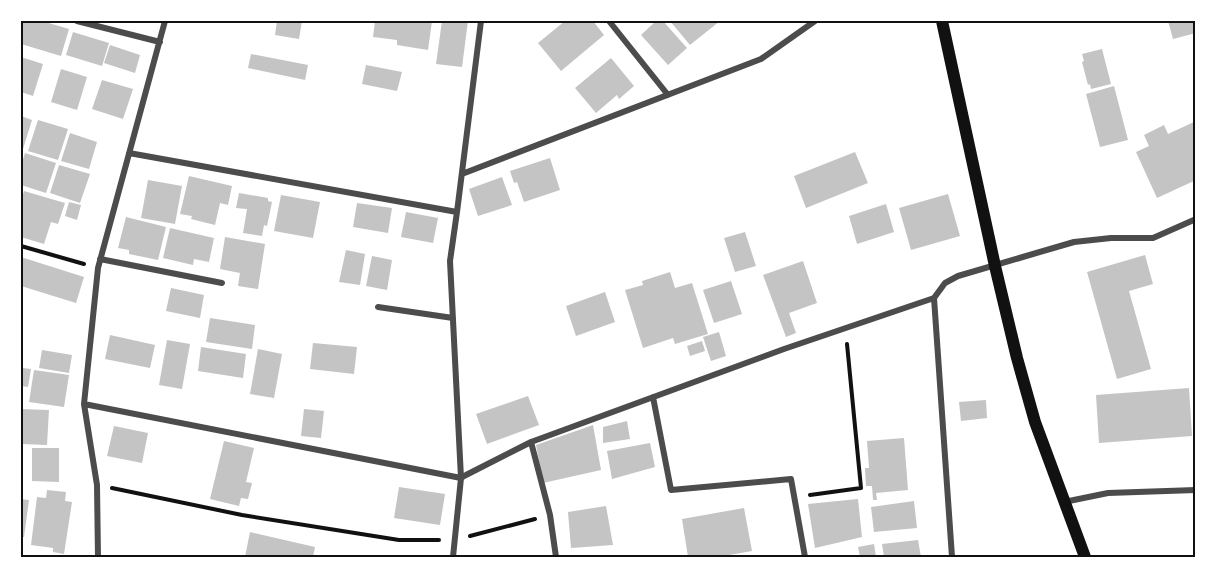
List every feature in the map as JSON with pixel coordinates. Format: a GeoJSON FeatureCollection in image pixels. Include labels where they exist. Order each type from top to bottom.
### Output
{"type":"FeatureCollection","features":[{"type":"Feature","properties":{"kind":"main road"},"geometry":{"type":"LineString","coordinates":[[942,21],[1017,358],[1035,422],[1085,557]]}},
{"type":"Feature","properties":{"kind":"street"},"geometry":{"type":"LineString","coordinates":[[77,21],[160,42]]}},
{"type":"Feature","properties":{"kind":"street"},"geometry":{"type":"LineString","coordinates":[[98,557],[97,484],[84,404],[98,268],[165,21]]}},
{"type":"Feature","properties":{"kind":"street"},"geometry":{"type":"LineString","coordinates":[[453,557],[461,478],[450,261],[481,21]]}},
{"type":"Feature","properties":{"kind":"street"},"geometry":{"type":"LineString","coordinates":[[609,21],[668,95]]}},
{"type":"Feature","properties":{"kind":"street"},"geometry":{"type":"LineString","coordinates":[[462,174],[761,59],[815,21]]}},
{"type":"Feature","properties":{"kind":"street"},"geometry":{"type":"LineString","coordinates":[[129,153],[457,212]]}},
{"type":"Feature","properties":{"kind":"street"},"geometry":{"type":"LineString","coordinates":[[84,404],[461,478],[531,442],[845,327],[934,298],[945,283],[958,276],[1074,242],[1111,238],[1153,238],[1196,219]]}},
{"type":"Feature","properties":{"kind":"street"},"geometry":{"type":"LineString","coordinates":[[100,259],[222,283]]}},
{"type":"Feature","properties":{"kind":"street"},"geometry":{"type":"LineString","coordinates":[[934,298],[952,557]]}},
{"type":"Feature","properties":{"kind":"street"},"geometry":{"type":"LineString","coordinates":[[378,307],[453,318]]}},
{"type":"Feature","properties":{"kind":"street"},"geometry":{"type":"LineString","coordinates":[[653,397],[671,490],[791,479],[805,557]]}},
{"type":"Feature","properties":{"kind":"street"},"geometry":{"type":"LineString","coordinates":[[531,442],[550,515],[556,557]]}},
{"type":"Feature","properties":{"kind":"street"},"geometry":{"type":"LineString","coordinates":[[1064,502],[1108,493],[1196,490]]}},
{"type":"Feature","properties":{"kind":"path"},"geometry":{"type":"LineString","coordinates":[[21,246],[98,268]]}},
{"type":"Feature","properties":{"kind":"path"},"geometry":{"type":"LineString","coordinates":[[794,497],[861,488],[845,327]]}},
{"type":"Feature","properties":{"kind":"path"},"geometry":{"type":"LineString","coordinates":[[97,484],[242,515],[399,540],[454,540],[550,515]]}},
{"type":"Feature","properties":{"kind":"building"},"geometry":{"type":"Polygon","coordinates":[[[22,21],[42,21],[69,29],[61,56],[21,44],[22,21]]]}},
{"type":"Feature","properties":{"kind":"building"},"geometry":{"type":"Polygon","coordinates":[[[277,21],[302,21],[299,39],[275,35],[277,21]]]}},
{"type":"Feature","properties":{"kind":"building"},"geometry":{"type":"Polygon","coordinates":[[[375,21],[432,21],[428,50],[397,45],[397,40],[373,37],[375,21]]]}},
{"type":"Feature","properties":{"kind":"building"},"geometry":{"type":"Polygon","coordinates":[[[442,21],[468,21],[462,67],[436,64],[442,21]]]}},
{"type":"Feature","properties":{"kind":"building"},"geometry":{"type":"Polygon","coordinates":[[[565,21],[593,21],[604,35],[561,71],[538,43],[565,21]]]}},
{"type":"Feature","properties":{"kind":"building"},"geometry":{"type":"Polygon","coordinates":[[[656,21],[663,21],[687,48],[668,65],[641,35],[656,21]]]}},
{"type":"Feature","properties":{"kind":"building"},"geometry":{"type":"Polygon","coordinates":[[[670,21],[720,21],[690,45],[670,21]]]}},
{"type":"Feature","properties":{"kind":"building"},"geometry":{"type":"Polygon","coordinates":[[[1168,21],[1196,21],[1196,33],[1173,39],[1168,21]]]}},
{"type":"Feature","properties":{"kind":"building"},"geometry":{"type":"Polygon","coordinates":[[[73,32],[109,43],[102,66],[66,55],[73,32]]]}},
{"type":"Feature","properties":{"kind":"building"},"geometry":{"type":"Polygon","coordinates":[[[110,45],[140,55],[135,73],[104,63],[110,45]]]}},
{"type":"Feature","properties":{"kind":"building"},"geometry":{"type":"Polygon","coordinates":[[[1102,49],[1111,84],[1091,89],[1082,62],[1084,61],[1082,54],[1102,49]]]}},
{"type":"Feature","properties":{"kind":"building"},"geometry":{"type":"Polygon","coordinates":[[[251,54],[308,65],[305,80],[248,68],[251,54]]]}},
{"type":"Feature","properties":{"kind":"building"},"geometry":{"type":"Polygon","coordinates":[[[21,57],[43,64],[33,96],[21,92],[21,57]]]}},
{"type":"Feature","properties":{"kind":"building"},"geometry":{"type":"Polygon","coordinates":[[[611,58],[634,86],[619,99],[617,95],[596,113],[575,88],[611,58]]]}},
{"type":"Feature","properties":{"kind":"building"},"geometry":{"type":"Polygon","coordinates":[[[366,65],[402,72],[397,91],[362,84],[366,65]]]}},
{"type":"Feature","properties":{"kind":"building"},"geometry":{"type":"Polygon","coordinates":[[[61,69],[87,77],[77,110],[51,102],[61,69]]]}},
{"type":"Feature","properties":{"kind":"building"},"geometry":{"type":"Polygon","coordinates":[[[102,80],[133,89],[123,119],[92,109],[102,80]]]}},
{"type":"Feature","properties":{"kind":"building"},"geometry":{"type":"Polygon","coordinates":[[[1114,86],[1128,140],[1100,147],[1086,94],[1114,86]]]}},
{"type":"Feature","properties":{"kind":"building"},"geometry":{"type":"Polygon","coordinates":[[[21,116],[32,120],[23,149],[21,149],[21,116]]]}},
{"type":"Feature","properties":{"kind":"building"},"geometry":{"type":"Polygon","coordinates":[[[38,120],[68,129],[58,160],[28,151],[38,120]]]}},
{"type":"Feature","properties":{"kind":"building"},"geometry":{"type":"Polygon","coordinates":[[[1196,121],[1196,180],[1157,198],[1136,152],[1149,146],[1144,135],[1164,125],[1168,134],[1196,121]]]}},
{"type":"Feature","properties":{"kind":"building"},"geometry":{"type":"Polygon","coordinates":[[[70,133],[97,142],[89,169],[61,161],[70,133]]]}},
{"type":"Feature","properties":{"kind":"building"},"geometry":{"type":"Polygon","coordinates":[[[855,152],[868,183],[806,208],[794,176],[855,152]]]}},
{"type":"Feature","properties":{"kind":"building"},"geometry":{"type":"Polygon","coordinates":[[[25,153],[56,163],[46,193],[21,185],[21,166],[25,153]]]}},
{"type":"Feature","properties":{"kind":"building"},"geometry":{"type":"Polygon","coordinates":[[[550,158],[560,190],[524,202],[517,182],[514,183],[510,171],[550,158]]]}},
{"type":"Feature","properties":{"kind":"building"},"geometry":{"type":"Polygon","coordinates":[[[59,165],[90,174],[80,203],[50,193],[59,165]]]}},
{"type":"Feature","properties":{"kind":"building"},"geometry":{"type":"Polygon","coordinates":[[[189,176],[232,186],[228,205],[220,203],[215,225],[180,214],[189,176]]]}},
{"type":"Feature","properties":{"kind":"building"},"geometry":{"type":"Polygon","coordinates":[[[502,177],[512,205],[478,216],[469,189],[502,177]]]}},
{"type":"Feature","properties":{"kind":"building"},"geometry":{"type":"Polygon","coordinates":[[[148,180],[182,186],[175,224],[141,218],[148,180]]]}},
{"type":"Feature","properties":{"kind":"building"},"geometry":{"type":"Polygon","coordinates":[[[24,191],[65,203],[58,224],[51,222],[44,244],[21,237],[21,201],[24,191]]]}},
{"type":"Feature","properties":{"kind":"building"},"geometry":{"type":"Polygon","coordinates":[[[239,193],[268,198],[268,201],[272,202],[267,226],[264,225],[262,236],[243,233],[247,209],[236,208],[239,193]]]}},
{"type":"Feature","properties":{"kind":"building"},"geometry":{"type":"Polygon","coordinates":[[[948,194],[960,236],[911,250],[899,208],[948,194]]]}},
{"type":"Feature","properties":{"kind":"building"},"geometry":{"type":"Polygon","coordinates":[[[281,195],[320,202],[313,238],[274,231],[281,195]]]}},
{"type":"Feature","properties":{"kind":"building"},"geometry":{"type":"Polygon","coordinates":[[[69,202],[81,205],[77,220],[65,216],[69,202]]]}},
{"type":"Feature","properties":{"kind":"building"},"geometry":{"type":"Polygon","coordinates":[[[357,203],[392,208],[388,233],[353,227],[357,203]]]}},
{"type":"Feature","properties":{"kind":"building"},"geometry":{"type":"Polygon","coordinates":[[[886,204],[894,232],[857,244],[849,216],[886,204]]]}},
{"type":"Feature","properties":{"kind":"building"},"geometry":{"type":"Polygon","coordinates":[[[406,212],[438,218],[433,243],[401,237],[406,212]]]}},
{"type":"Feature","properties":{"kind":"building"},"geometry":{"type":"Polygon","coordinates":[[[126,217],[166,227],[158,260],[129,254],[129,250],[118,248],[126,217]]]}},
{"type":"Feature","properties":{"kind":"building"},"geometry":{"type":"Polygon","coordinates":[[[170,228],[214,238],[209,262],[194,259],[193,265],[163,258],[170,228]]]}},
{"type":"Feature","properties":{"kind":"building"},"geometry":{"type":"Polygon","coordinates":[[[745,232],[756,266],[735,272],[724,238],[745,232]]]}},
{"type":"Feature","properties":{"kind":"building"},"geometry":{"type":"Polygon","coordinates":[[[225,237],[265,244],[258,289],[238,286],[240,273],[220,269],[225,237]]]}},
{"type":"Feature","properties":{"kind":"building"},"geometry":{"type":"Polygon","coordinates":[[[346,250],[365,254],[360,285],[339,282],[346,250]]]}},
{"type":"Feature","properties":{"kind":"building"},"geometry":{"type":"Polygon","coordinates":[[[1145,255],[1153,284],[1129,291],[1151,369],[1117,379],[1087,272],[1145,255]]]}},
{"type":"Feature","properties":{"kind":"building"},"geometry":{"type":"Polygon","coordinates":[[[372,256],[392,260],[387,290],[366,286],[372,256]]]}},
{"type":"Feature","properties":{"kind":"building"},"geometry":{"type":"Polygon","coordinates":[[[21,257],[84,277],[76,303],[21,286],[21,257]]]}},
{"type":"Feature","properties":{"kind":"building"},"geometry":{"type":"Polygon","coordinates":[[[803,261],[817,303],[789,313],[796,333],[786,337],[763,275],[803,261]]]}},
{"type":"Feature","properties":{"kind":"building"},"geometry":{"type":"Polygon","coordinates":[[[670,272],[675,288],[692,283],[708,334],[675,344],[673,338],[643,348],[625,290],[643,285],[642,281],[670,272]]]}},
{"type":"Feature","properties":{"kind":"building"},"geometry":{"type":"Polygon","coordinates":[[[731,281],[742,314],[714,323],[703,290],[731,281]]]}},
{"type":"Feature","properties":{"kind":"building"},"geometry":{"type":"Polygon","coordinates":[[[171,288],[204,295],[200,318],[166,311],[171,288]]]}},
{"type":"Feature","properties":{"kind":"building"},"geometry":{"type":"Polygon","coordinates":[[[605,292],[615,322],[576,336],[566,306],[605,292]]]}},
{"type":"Feature","properties":{"kind":"building"},"geometry":{"type":"Polygon","coordinates":[[[210,318],[255,325],[252,349],[206,342],[210,318]]]}},
{"type":"Feature","properties":{"kind":"building"},"geometry":{"type":"Polygon","coordinates":[[[719,332],[726,356],[711,361],[703,337],[719,332]]]}},
{"type":"Feature","properties":{"kind":"building"},"geometry":{"type":"Polygon","coordinates":[[[110,335],[155,345],[150,368],[105,359],[110,335]]]}},
{"type":"Feature","properties":{"kind":"building"},"geometry":{"type":"Polygon","coordinates":[[[167,340],[190,344],[182,389],[159,385],[167,340]]]}},
{"type":"Feature","properties":{"kind":"building"},"geometry":{"type":"Polygon","coordinates":[[[702,341],[705,351],[690,356],[687,346],[702,341]]]}},
{"type":"Feature","properties":{"kind":"building"},"geometry":{"type":"Polygon","coordinates":[[[313,343],[357,347],[354,374],[310,369],[313,343]]]}},
{"type":"Feature","properties":{"kind":"building"},"geometry":{"type":"Polygon","coordinates":[[[201,347],[246,354],[243,378],[198,371],[201,347]]]}},
{"type":"Feature","properties":{"kind":"building"},"geometry":{"type":"Polygon","coordinates":[[[258,349],[282,354],[274,398],[250,394],[258,349]]]}},
{"type":"Feature","properties":{"kind":"building"},"geometry":{"type":"Polygon","coordinates":[[[42,350],[72,355],[69,373],[39,368],[42,350]]]}},
{"type":"Feature","properties":{"kind":"building"},"geometry":{"type":"Polygon","coordinates":[[[23,368],[31,369],[28,387],[21,386],[23,368]]]}},
{"type":"Feature","properties":{"kind":"building"},"geometry":{"type":"Polygon","coordinates":[[[34,370],[69,375],[64,407],[29,402],[34,370]]]}},
{"type":"Feature","properties":{"kind":"building"},"geometry":{"type":"Polygon","coordinates":[[[1189,388],[1192,436],[1099,443],[1096,395],[1189,388]]]}},
{"type":"Feature","properties":{"kind":"building"},"geometry":{"type":"Polygon","coordinates":[[[528,396],[539,425],[487,444],[476,414],[528,396]]]}},
{"type":"Feature","properties":{"kind":"building"},"geometry":{"type":"Polygon","coordinates":[[[986,400],[987,418],[961,421],[959,402],[986,400]]]}},
{"type":"Feature","properties":{"kind":"building"},"geometry":{"type":"Polygon","coordinates":[[[21,409],[49,410],[47,445],[21,444],[21,409]]]}},
{"type":"Feature","properties":{"kind":"building"},"geometry":{"type":"Polygon","coordinates":[[[304,409],[324,411],[321,438],[301,436],[304,409]]]}},
{"type":"Feature","properties":{"kind":"building"},"geometry":{"type":"Polygon","coordinates":[[[627,421],[630,439],[603,443],[603,427],[627,421]]]}},
{"type":"Feature","properties":{"kind":"building"},"geometry":{"type":"Polygon","coordinates":[[[593,425],[601,470],[543,483],[536,445],[593,425]]]}},
{"type":"Feature","properties":{"kind":"building"},"geometry":{"type":"Polygon","coordinates":[[[114,426],[148,433],[142,463],[107,456],[114,426]]]}},
{"type":"Feature","properties":{"kind":"building"},"geometry":{"type":"Polygon","coordinates":[[[904,438],[908,490],[876,493],[877,500],[873,500],[872,486],[866,486],[865,468],[869,468],[867,441],[904,438]]]}},
{"type":"Feature","properties":{"kind":"building"},"geometry":{"type":"Polygon","coordinates":[[[224,441],[254,448],[246,482],[252,483],[248,499],[241,498],[239,506],[210,499],[224,441]]]}},
{"type":"Feature","properties":{"kind":"building"},"geometry":{"type":"Polygon","coordinates":[[[650,443],[655,467],[612,479],[607,451],[650,443]]]}},
{"type":"Feature","properties":{"kind":"building"},"geometry":{"type":"Polygon","coordinates":[[[32,448],[59,448],[59,482],[32,481],[32,448]]]}},
{"type":"Feature","properties":{"kind":"building"},"geometry":{"type":"Polygon","coordinates":[[[399,487],[445,494],[440,525],[394,518],[399,487]]]}},
{"type":"Feature","properties":{"kind":"building"},"geometry":{"type":"Polygon","coordinates":[[[47,490],[66,492],[65,501],[72,502],[64,554],[53,552],[53,548],[31,545],[37,497],[46,498],[47,490]]]}},
{"type":"Feature","properties":{"kind":"building"},"geometry":{"type":"Polygon","coordinates":[[[21,499],[29,500],[24,537],[21,537],[21,499]]]}},
{"type":"Feature","properties":{"kind":"building"},"geometry":{"type":"Polygon","coordinates":[[[858,499],[862,537],[815,548],[808,504],[858,499]]]}},
{"type":"Feature","properties":{"kind":"building"},"geometry":{"type":"Polygon","coordinates":[[[914,501],[917,528],[874,532],[871,507],[914,501]]]}},
{"type":"Feature","properties":{"kind":"building"},"geometry":{"type":"Polygon","coordinates":[[[606,506],[613,545],[571,548],[568,512],[606,506]]]}},
{"type":"Feature","properties":{"kind":"building"},"geometry":{"type":"Polygon","coordinates":[[[744,508],[752,551],[718,557],[688,557],[682,519],[744,508]]]}},
{"type":"Feature","properties":{"kind":"building"},"geometry":{"type":"Polygon","coordinates":[[[250,532],[315,547],[313,557],[245,557],[250,532]]]}},
{"type":"Feature","properties":{"kind":"building"},"geometry":{"type":"Polygon","coordinates":[[[918,540],[921,557],[884,557],[882,544],[918,540]]]}},
{"type":"Feature","properties":{"kind":"building"},"geometry":{"type":"Polygon","coordinates":[[[874,544],[876,557],[860,557],[858,547],[874,544]]]}}]}
